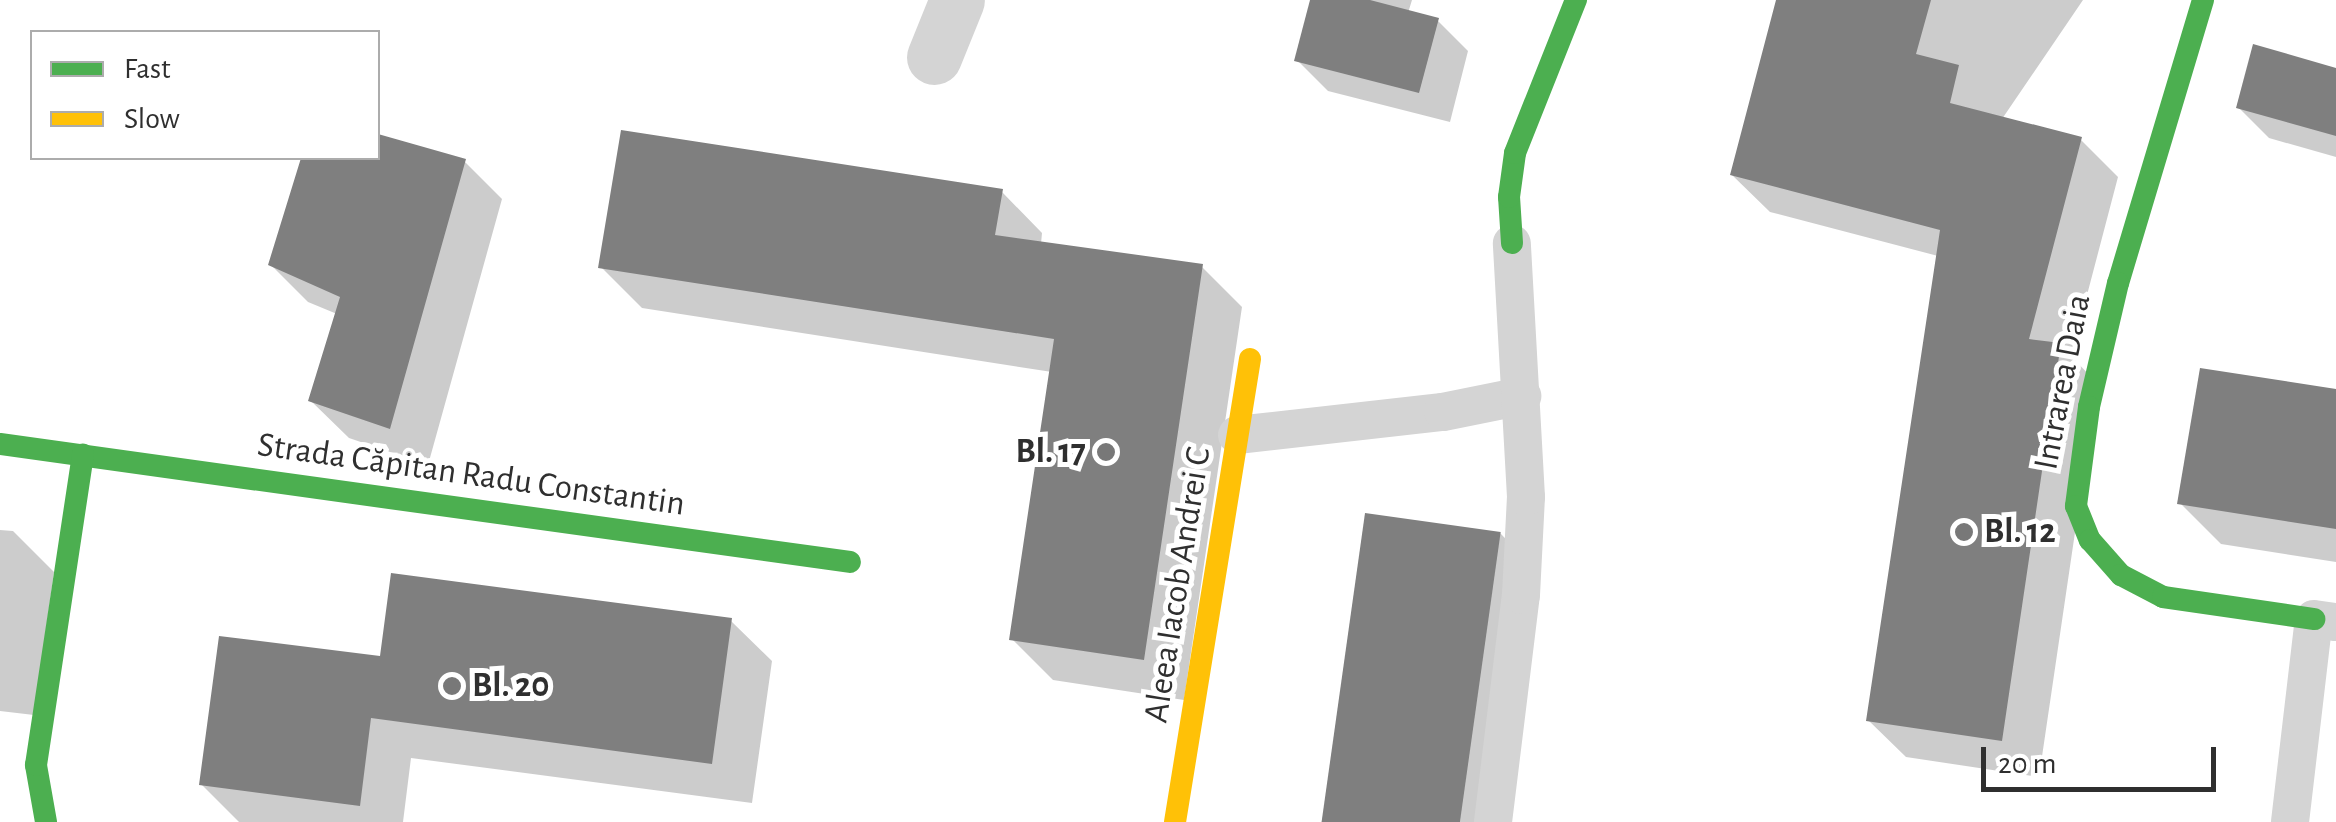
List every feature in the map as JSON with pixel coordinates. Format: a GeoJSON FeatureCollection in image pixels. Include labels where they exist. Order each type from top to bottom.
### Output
{"type":"FeatureCollection","features":[{"type":"Feature","properties":{"kind":"street"},"geometry":{"type":"LineString","coordinates":[[934,57],[957,0]]}},
{"type":"Feature","properties":{"kind":"street"},"geometry":{"type":"LineString","coordinates":[[1512,244],[1509,197],[1515,153],[1576,0]]}},
{"type":"Feature","properties":{"kind":"street","name":"Intrarea Daia"},"geometry":{"type":"LineString","coordinates":[[2204,0],[2118,283],[2089,407],[2076,506],[2090,540],[2122,574],[2164,597],[2325,621]]}},
{"type":"Feature","properties":{"kind":"street","name":"Aleea Iacob Andrei C"},"geometry":{"type":"LineString","coordinates":[[1175,822],[1250,359]]}},
{"type":"Feature","properties":{"kind":"street","name":"Strada Căpitan Radu Constantin"},"geometry":{"type":"LineString","coordinates":[[0,444],[850,562]]}},
{"type":"Feature","properties":{"kind":"street"},"geometry":{"type":"LineString","coordinates":[[46,822],[36,765],[84,455]]}},
{"type":"Feature","properties":{"kind":"lane"},"geometry":{"type":"LineString","coordinates":[[1492,822],[1521,595],[1526,497],[1512,244]]}},
{"type":"Feature","properties":{"kind":"lane"},"geometry":{"type":"LineString","coordinates":[[1237,436],[1443,412],[1522,396]]}},
{"type":"Feature","properties":{"kind":"lane"},"geometry":{"type":"LineString","coordinates":[[2290,822],[2325,621]]}},
{"type":"Feature","properties":{"kind":"building"},"geometry":{"type":"Polygon","coordinates":[[[1310,0],[1370,0],[1439,18],[1419,93],[1294,61],[1310,0]]]}},
{"type":"Feature","properties":{"kind":"building"},"geometry":{"type":"Polygon","coordinates":[[[1776,0],[1931,0],[1916,54],[1959,65],[1950,103],[2082,137],[2029,339],[2061,343],[2002,741],[1866,721],[1940,230],[1730,175],[1776,0]]]}},
{"type":"Feature","properties":{"kind":"building"},"geometry":{"type":"Polygon","coordinates":[[[2253,44],[2336,68],[2336,136],[2236,108],[2253,44]]]}},
{"type":"Feature","properties":{"kind":"building"},"geometry":{"type":"Polygon","coordinates":[[[621,130],[1003,189],[995,235],[1203,264],[1144,660],[1009,640],[1054,339],[598,268],[621,130]]]}},
{"type":"Feature","properties":{"kind":"building"},"geometry":{"type":"Polygon","coordinates":[[[380,135],[466,159],[390,429],[308,401],[340,297],[268,265],[300,160],[380,160],[380,135]]]}},
{"type":"Feature","properties":{"kind":"building"},"geometry":{"type":"Polygon","coordinates":[[[2200,368],[2336,389],[2336,529],[2177,504],[2200,368]]]}},
{"type":"Feature","properties":{"kind":"building"},"geometry":{"type":"Polygon","coordinates":[[[1365,513],[1501,532],[1460,822],[1322,822],[1365,513]]]}},
{"type":"Feature","properties":{"kind":"building","name":"Bl. 20"},"geometry":{"type":"Polygon","coordinates":[[[391,573],[732,618],[712,764],[371,718],[360,806],[199,785],[219,636],[380,656],[391,573]]]}},
{"type":"Feature","properties":{"kind":"traffic: fast"},"geometry":{"type":"LineString","coordinates":[[1512,243],[1509,197],[1515,153],[1576,0]]}},
{"type":"Feature","properties":{"kind":"traffic: fast"},"geometry":{"type":"LineString","coordinates":[[2203,0],[2118,283],[2089,407],[2076,506],[2090,540],[2121,575],[2163,597],[2314,619]]}},
{"type":"Feature","properties":{"kind":"traffic: fast"},"geometry":{"type":"LineString","coordinates":[[0,444],[850,562]]}},
{"type":"Feature","properties":{"kind":"traffic: fast"},"geometry":{"type":"LineString","coordinates":[[46,822],[36,765],[83,455]]}},
{"type":"Feature","properties":{"kind":"traffic: slow"},"geometry":{"type":"LineString","coordinates":[[1175,822],[1250,359]]}},
{"type":"Feature","properties":{"kind":"place","name":"Bl. 17"},"geometry":{"type":"Point","coordinates":[1106,452]}},
{"type":"Feature","properties":{"kind":"place","name":"Bl. 12"},"geometry":{"type":"Point","coordinates":[1964,532]}},
{"type":"Feature","properties":{"kind":"place","name":"Bl. 20"},"geometry":{"type":"Point","coordinates":[452,686]}}]}
